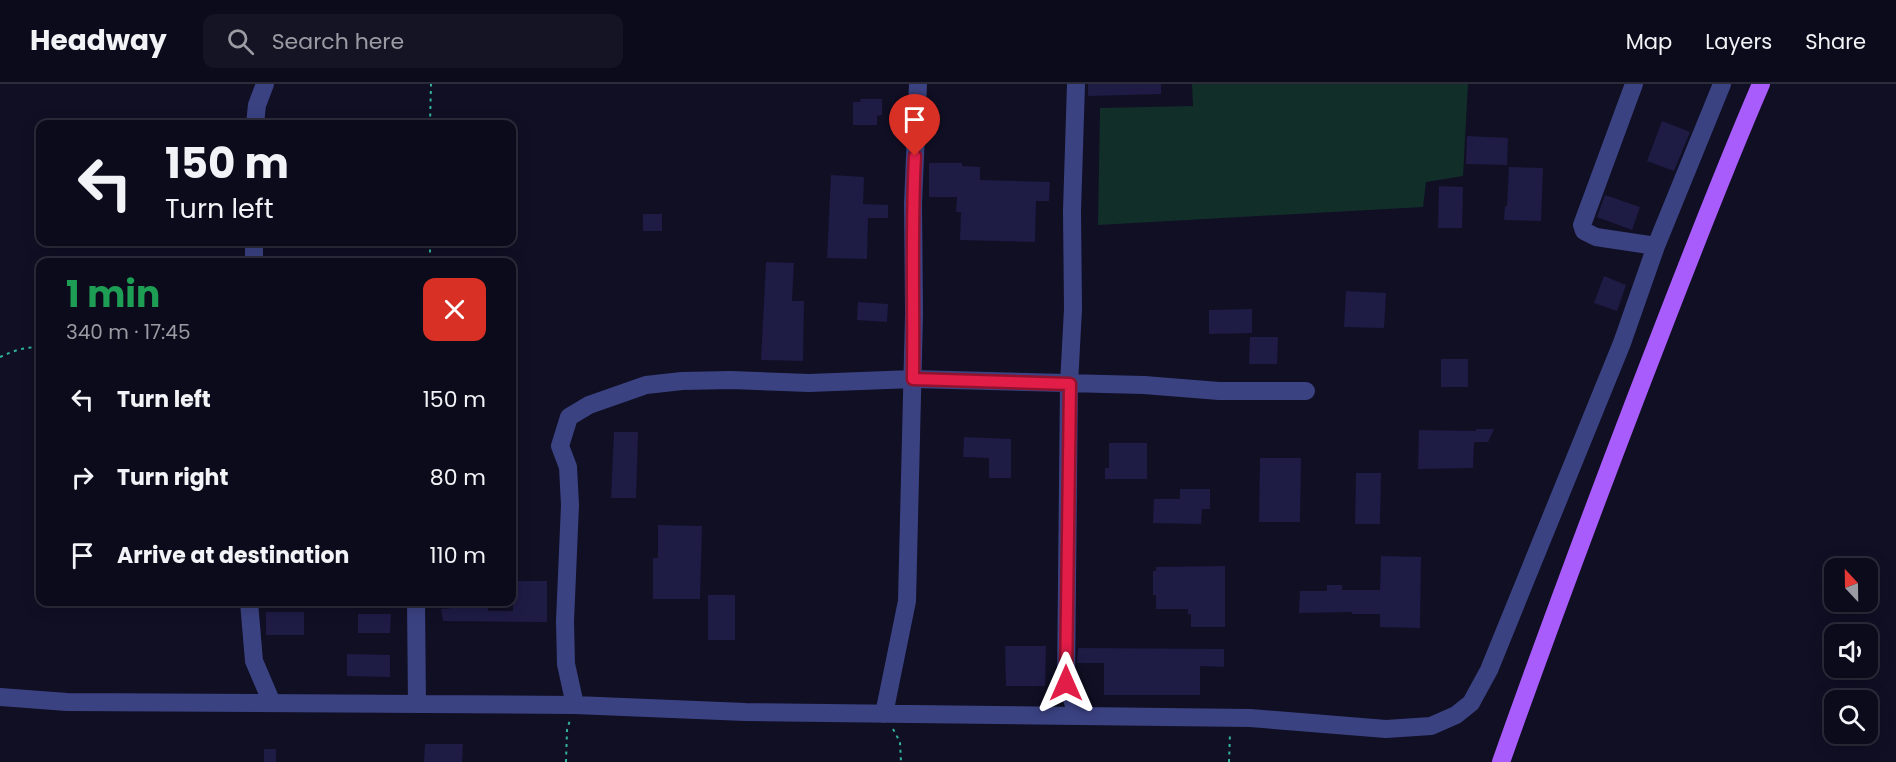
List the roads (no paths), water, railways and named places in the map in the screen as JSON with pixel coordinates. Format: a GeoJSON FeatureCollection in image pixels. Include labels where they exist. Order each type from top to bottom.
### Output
{"type":"FeatureCollection","features":[{"type":"Feature","properties":{"kind":"main road"},"geometry":{"type":"LineString","coordinates":[[1501,762],[1553,616],[1721,177],[1761,84]]}},
{"type":"Feature","properties":{"kind":"street"},"geometry":{"type":"LineString","coordinates":[[255,120],[257,105],[265,84]]}},
{"type":"Feature","properties":{"kind":"street"},"geometry":{"type":"LineString","coordinates":[[884,714],[907,601],[915,315],[913,204],[918,84]]}},
{"type":"Feature","properties":{"kind":"street"},"geometry":{"type":"LineString","coordinates":[[1076,84],[1072,212],[1073,309],[1066,683],[1078,716]]}},
{"type":"Feature","properties":{"kind":"street"},"geometry":{"type":"LineString","coordinates":[[1634,84],[1582,225],[1584,231],[1596,237],[1656,246]]}},
{"type":"Feature","properties":{"kind":"street"},"geometry":{"type":"LineString","coordinates":[[0,697],[67,702],[575,705],[745,712],[1230,718],[1386,729],[1431,726],[1456,715],[1471,704],[1489,670],[1622,343],[1656,246],[1722,84]]}},
{"type":"Feature","properties":{"kind":"street"},"geometry":{"type":"LineString","coordinates":[[575,705],[566,664],[565,621],[570,505],[568,467],[560,446],[569,417],[588,405],[646,385],[682,381],[731,380],[809,382],[913,379],[1144,385],[1219,391],[1306,391]]}},
{"type":"Feature","properties":{"kind":"street"},"geometry":{"type":"LineString","coordinates":[[249,606],[254,661],[272,703]]}},
{"type":"Feature","properties":{"kind":"street"},"geometry":{"type":"LineString","coordinates":[[416,606],[417,704]]}}]}
